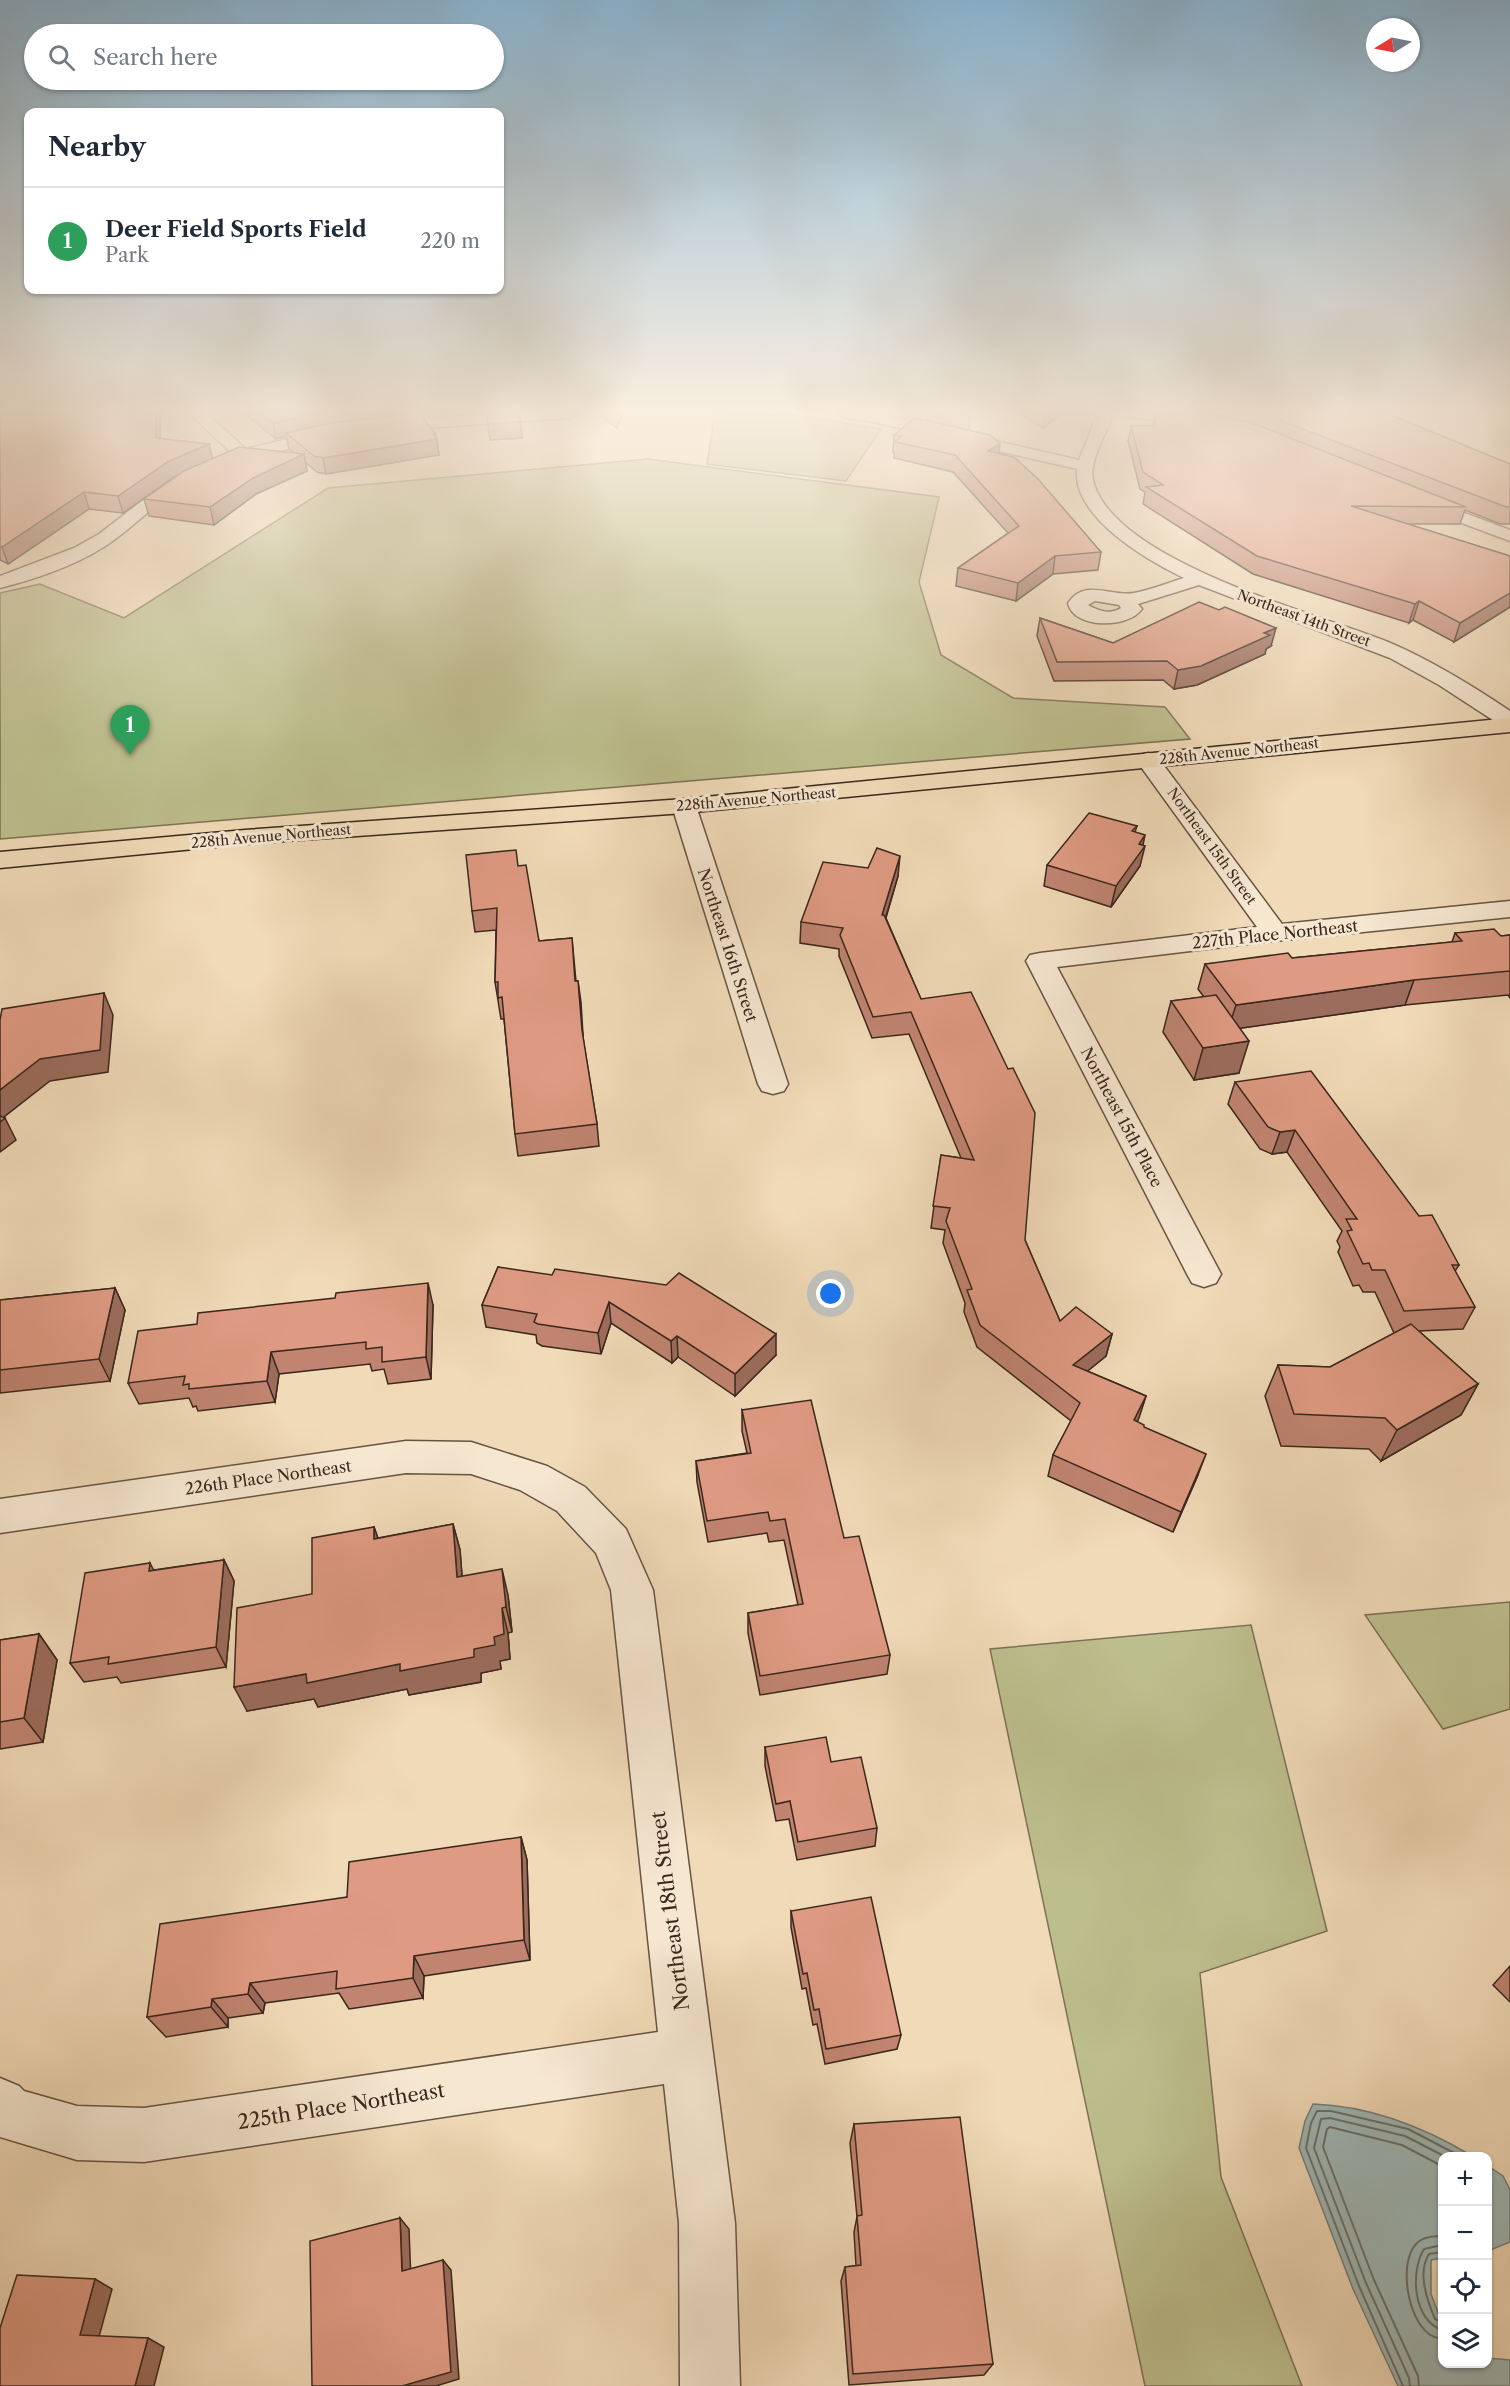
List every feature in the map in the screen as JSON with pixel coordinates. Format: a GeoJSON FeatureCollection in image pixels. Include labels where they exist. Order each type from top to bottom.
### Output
{"type":"FeatureCollection","features":[{"type":"Feature","properties":{"kind":"main road","name":"228th Avenue Northeast"},"geometry":{"type":"LineString","coordinates":[[0,861],[245,837],[684,806],[1510,723]]}},
{"type":"Feature","properties":{"kind":"street"},"geometry":{"type":"LineString","coordinates":[[0,582],[74,556],[105,538],[123,524]]}},
{"type":"Feature","properties":{"kind":"street","name":"Northeast 14th Street"},"geometry":{"type":"LineString","coordinates":[[1113,524],[1148,551],[1200,579],[1380,646],[1420,664],[1459,686],[1510,723]]}},
{"type":"Feature","properties":{"kind":"street"},"geometry":{"type":"LineString","coordinates":[[1481,524],[1510,536]]}},
{"type":"Feature","properties":{"kind":"street"},"geometry":{"type":"LineString","coordinates":[[1125,600],[1200,579]]}},
{"type":"Feature","properties":{"kind":"street","name":"Northeast 15th Street"},"geometry":{"type":"LineString","coordinates":[[1148,760],[1275,933]]}},
{"type":"Feature","properties":{"kind":"street","name":"Northeast 16th Street"},"geometry":{"type":"LineString","coordinates":[[684,806],[773,1084]]}},
{"type":"Feature","properties":{"kind":"street","name":"227th Place Northeast"},"geometry":{"type":"LineString","coordinates":[[1040,961],[1275,933],[1510,909]]}},
{"type":"Feature","properties":{"kind":"street","name":"Northeast 15th Place"},"geometry":{"type":"LineString","coordinates":[[1040,961],[1204,1274]]}},
{"type":"Feature","properties":{"kind":"street","name":"226th Place Northeast"},"geometry":{"type":"LineString","coordinates":[[0,1516],[406,1457],[471,1458],[533,1478]]}},
{"type":"Feature","properties":{"kind":"street","name":"Northeast 18th Street"},"geometry":{"type":"LineString","coordinates":[[533,1478],[571,1499],[612,1542],[632,1590],[707,2223],[710,2386]]}},
{"type":"Feature","properties":{"kind":"street","name":"225th Place Northeast"},"geometry":{"type":"LineString","coordinates":[[0,2105],[8,2113],[77,2133],[144,2135],[687,2054]]}},
{"type":"Feature","properties":{"kind":"green space"},"geometry":{"type":"Polygon","coordinates":[[[271,524],[933,524],[919,582],[941,655],[1013,698],[1165,707],[1190,739],[0,839],[0,593],[40,584],[124,618],[271,524]]]}},
{"type":"Feature","properties":{"kind":"green space"},"geometry":{"type":"Polygon","coordinates":[[[1510,1602],[1510,1709],[1443,1729],[1365,1615],[1510,1602]]]}},
{"type":"Feature","properties":{"kind":"green space"},"geometry":{"type":"Polygon","coordinates":[[[1251,1625],[1327,1931],[1200,1973],[1221,2177],[1302,2386],[1145,2386],[990,1649],[1251,1625]]]}},
{"type":"Feature","properties":{"kind":"water"},"geometry":{"type":"Polygon","coordinates":[[[1313,2104],[1355,2109],[1415,2127],[1465,2152],[1438,2152],[1438,2259],[1431,2260],[1431,2294],[1438,2312],[1438,2368],[1492,2368],[1492,2358],[1510,2360],[1510,2386],[1398,2386],[1353,2289],[1299,2148],[1305,2121],[1313,2104]]]}},
{"type":"Feature","properties":{"kind":"water"},"geometry":{"type":"Polygon","coordinates":[[[1492,2169],[1503,2176],[1510,2190],[1510,2242],[1492,2249],[1492,2169]]]}},
{"type":"Feature","properties":{"kind":"building"},"geometry":{"type":"Polygon","coordinates":[[[0,524],[36,524],[2,547],[0,546],[0,524]]]}},
{"type":"Feature","properties":{"kind":"building"},"geometry":{"type":"Polygon","coordinates":[[[1018,524],[1077,524],[1101,552],[1055,556],[1018,583],[958,568],[1019,526],[1018,524]]]}},
{"type":"Feature","properties":{"kind":"building"},"geometry":{"type":"Polygon","coordinates":[[[1206,524],[1409,524],[1510,556],[1510,593],[1460,623],[1419,601],[1415,604],[1257,556],[1206,524]]]}},
{"type":"Feature","properties":{"kind":"building"},"geometry":{"type":"Polygon","coordinates":[[[1199,602],[1219,610],[1225,607],[1276,628],[1264,633],[1270,635],[1201,666],[1178,670],[1167,661],[1057,662],[1040,618],[1113,643],[1199,602]]]}},
{"type":"Feature","properties":{"kind":"building"},"geometry":{"type":"Polygon","coordinates":[[[1089,813],[1137,826],[1132,831],[1145,835],[1139,844],[1145,846],[1116,886],[1047,865],[1089,813]]]}},
{"type":"Feature","properties":{"kind":"building"},"geometry":{"type":"Polygon","coordinates":[[[877,848],[900,856],[882,915],[884,915],[921,999],[971,992],[1008,1069],[1013,1068],[1035,1113],[1025,1240],[1060,1321],[1076,1307],[1112,1334],[1073,1365],[1146,1396],[1134,1420],[1144,1427],[1206,1454],[1181,1512],[1053,1455],[1080,1403],[980,1325],[967,1290],[972,1289],[946,1221],[950,1208],[933,1206],[941,1155],[974,1160],[911,1012],[873,1017],[840,935],[843,928],[801,922],[823,862],[868,868],[877,848]]]}},
{"type":"Feature","properties":{"kind":"building"},"geometry":{"type":"Polygon","coordinates":[[[516,850],[518,866],[526,865],[539,941],[572,938],[575,981],[578,981],[582,1030],[597,1124],[515,1134],[502,997],[498,998],[498,982],[495,982],[497,908],[472,911],[466,855],[516,850]]]}},
{"type":"Feature","properties":{"kind":"building"},"geometry":{"type":"Polygon","coordinates":[[[1494,929],[1501,936],[1510,935],[1510,971],[1414,980],[1236,1005],[1205,964],[1288,953],[1292,958],[1462,941],[1455,933],[1494,929]]]}},
{"type":"Feature","properties":{"kind":"building"},"geometry":{"type":"Polygon","coordinates":[[[104,993],[100,1050],[40,1059],[0,1090],[2,1009],[104,993]]]}},
{"type":"Feature","properties":{"kind":"building"},"geometry":{"type":"Polygon","coordinates":[[[1216,995],[1249,1041],[1203,1048],[1171,1001],[1216,995]]]}},
{"type":"Feature","properties":{"kind":"building"},"geometry":{"type":"Polygon","coordinates":[[[1311,1071],[1419,1216],[1432,1215],[1459,1265],[1452,1265],[1475,1307],[1404,1311],[1385,1270],[1372,1270],[1369,1263],[1363,1264],[1347,1231],[1352,1230],[1346,1219],[1357,1219],[1295,1130],[1280,1132],[1268,1127],[1235,1082],[1311,1071]]]}},
{"type":"Feature","properties":{"kind":"building"},"geometry":{"type":"Polygon","coordinates":[[[498,1267],[552,1275],[555,1269],[666,1285],[679,1273],[776,1334],[735,1374],[677,1336],[671,1341],[609,1302],[598,1333],[538,1324],[534,1322],[537,1314],[482,1305],[498,1267]]]}},
{"type":"Feature","properties":{"kind":"building"},"geometry":{"type":"Polygon","coordinates":[[[428,1283],[426,1357],[382,1362],[382,1347],[366,1349],[366,1342],[271,1352],[267,1381],[189,1389],[189,1384],[183,1385],[185,1376],[128,1383],[138,1331],[197,1324],[198,1313],[335,1298],[336,1293],[428,1283]]]}},
{"type":"Feature","properties":{"kind":"building"},"geometry":{"type":"Polygon","coordinates":[[[115,1288],[99,1359],[0,1370],[0,1300],[115,1288]]]}},
{"type":"Feature","properties":{"kind":"building"},"geometry":{"type":"Polygon","coordinates":[[[1411,1324],[1478,1384],[1397,1430],[1385,1418],[1294,1414],[1278,1365],[1330,1367],[1411,1324]]]}},
{"type":"Feature","properties":{"kind":"building"},"geometry":{"type":"Polygon","coordinates":[[[811,1400],[844,1538],[859,1536],[890,1655],[760,1676],[748,1613],[803,1604],[785,1519],[770,1521],[768,1512],[707,1521],[696,1461],[751,1453],[742,1410],[811,1400]]]}},
{"type":"Feature","properties":{"kind":"building"},"geometry":{"type":"Polygon","coordinates":[[[453,1524],[457,1577],[502,1569],[506,1607],[502,1608],[504,1634],[494,1637],[495,1645],[474,1649],[474,1657],[400,1671],[400,1664],[307,1683],[306,1674],[234,1687],[237,1608],[312,1594],[312,1538],[374,1527],[374,1539],[453,1524]]]}},
{"type":"Feature","properties":{"kind":"building"},"geometry":{"type":"Polygon","coordinates":[[[224,1560],[216,1647],[108,1664],[109,1657],[70,1663],[85,1573],[150,1563],[149,1571],[224,1560]]]}},
{"type":"Feature","properties":{"kind":"building"},"geometry":{"type":"Polygon","coordinates":[[[39,1634],[24,1718],[0,1722],[0,1640],[39,1634]]]}},
{"type":"Feature","properties":{"kind":"building"},"geometry":{"type":"Polygon","coordinates":[[[826,1737],[831,1762],[861,1757],[877,1828],[798,1842],[790,1801],[776,1804],[765,1747],[826,1737]]]}},
{"type":"Feature","properties":{"kind":"building"},"geometry":{"type":"Polygon","coordinates":[[[521,1837],[524,1940],[414,1956],[413,1978],[336,1989],[337,1971],[250,1983],[248,1994],[212,1999],[211,2007],[147,2017],[160,1924],[347,1897],[349,1862],[521,1837]]]}},
{"type":"Feature","properties":{"kind":"building"},"geometry":{"type":"Polygon","coordinates":[[[871,1897],[901,2035],[826,2049],[819,2009],[814,2010],[807,1973],[803,1974],[791,1911],[871,1897]]]}},
{"type":"Feature","properties":{"kind":"building"},"geometry":{"type":"Polygon","coordinates":[[[960,2117],[993,2364],[853,2374],[845,2267],[861,2265],[857,2216],[862,2215],[854,2124],[960,2117]]]}},
{"type":"Feature","properties":{"kind":"building"},"geometry":{"type":"Polygon","coordinates":[[[400,2218],[402,2271],[443,2260],[451,2372],[402,2386],[312,2386],[310,2241],[400,2218]]]}},
{"type":"Feature","properties":{"kind":"building"},"geometry":{"type":"Polygon","coordinates":[[[17,2275],[95,2279],[80,2335],[148,2338],[135,2386],[0,2386],[0,2328],[17,2275]]]}},
{"type":"Feature","properties":{"kind":"place","name":"Deer Field Sports Field"},"geometry":{"type":"Point","coordinates":[130,755]}}]}
